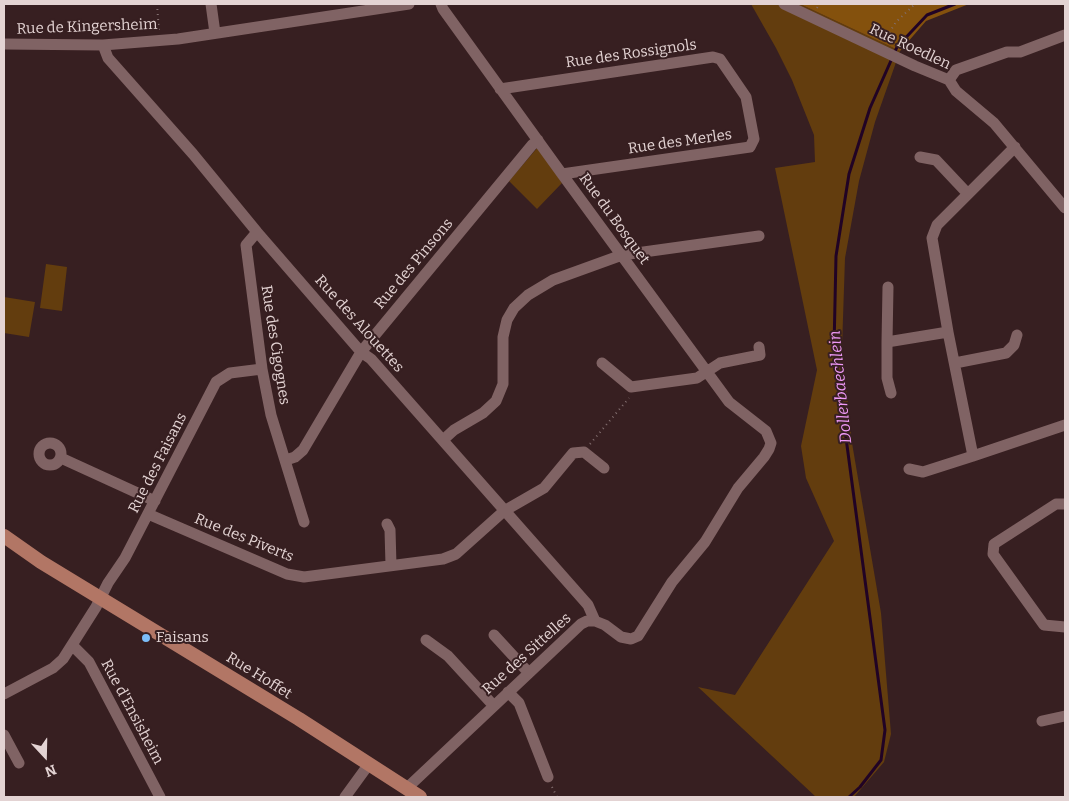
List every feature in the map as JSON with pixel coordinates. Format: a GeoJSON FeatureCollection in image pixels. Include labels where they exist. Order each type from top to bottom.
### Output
{"type":"FeatureCollection","features":[{"type":"Feature","properties":{"kind":"main road","name":"Rue Hoffet"},"geometry":{"type":"LineString","coordinates":[[4,536],[41,562],[218,669],[420,797]]}},
{"type":"Feature","properties":{"kind":"street"},"geometry":{"type":"LineString","coordinates":[[211,4],[215,33]]}},
{"type":"Feature","properties":{"kind":"street","name":"Rue de Kingersheim"},"geometry":{"type":"LineString","coordinates":[[4,44],[103,45],[160,40],[409,4]]}},
{"type":"Feature","properties":{"kind":"street","name":"Rue du Bosquet"},"geometry":{"type":"LineString","coordinates":[[441,4],[442,9],[729,402],[766,432],[771,443]]}},
{"type":"Feature","properties":{"kind":"street","name":"Rue Roedlen"},"geometry":{"type":"LineString","coordinates":[[784,4],[949,80],[956,91],[994,123],[1065,208]]}},
{"type":"Feature","properties":{"kind":"street"},"geometry":{"type":"LineString","coordinates":[[949,80],[956,70],[1007,52],[1020,52],[1065,35]]}},
{"type":"Feature","properties":{"kind":"street","name":"Rue des Alouettes"},"geometry":{"type":"LineString","coordinates":[[103,45],[108,58],[193,154],[257,232],[361,352],[371,360],[443,440],[588,605],[596,621]]}},
{"type":"Feature","properties":{"kind":"street","name":"Rue des Rossignols"},"geometry":{"type":"LineString","coordinates":[[500,88],[713,57],[720,59],[746,97]]}},
{"type":"Feature","properties":{"kind":"street","name":"Rue des Merles"},"geometry":{"type":"LineString","coordinates":[[562,174],[750,147],[754,139],[746,97]]}},
{"type":"Feature","properties":{"kind":"street","name":"Rue des Pinsons"},"geometry":{"type":"LineString","coordinates":[[286,460],[295,457],[303,450],[361,352],[538,140]]}},
{"type":"Feature","properties":{"kind":"street"},"geometry":{"type":"LineString","coordinates":[[973,456],[948,332],[932,238],[936,225],[1015,147]]}},
{"type":"Feature","properties":{"kind":"street"},"geometry":{"type":"LineString","coordinates":[[920,157],[936,160],[968,194]]}},
{"type":"Feature","properties":{"kind":"street","name":"Rue des Cigognes"},"geometry":{"type":"LineString","coordinates":[[257,232],[246,245],[262,369],[271,415],[304,522]]}},
{"type":"Feature","properties":{"kind":"street"},"geometry":{"type":"LineString","coordinates":[[443,440],[454,430],[483,413],[496,401],[503,384],[503,337],[507,320],[514,308],[528,294],[553,280],[622,255],[760,236]]}},
{"type":"Feature","properties":{"kind":"street"},"geometry":{"type":"LineString","coordinates":[[888,287],[887,378],[891,393]]}},
{"type":"Feature","properties":{"kind":"street"},"geometry":{"type":"LineString","coordinates":[[887,342],[948,332]]}},
{"type":"Feature","properties":{"kind":"street"},"geometry":{"type":"LineString","coordinates":[[955,363],[1006,353],[1014,346],[1018,335]]}},
{"type":"Feature","properties":{"kind":"street"},"geometry":{"type":"LineString","coordinates":[[602,363],[631,387],[634,387],[697,378],[720,364],[760,356],[758,347]]}},
{"type":"Feature","properties":{"kind":"street","name":"Rue des Faisans"},"geometry":{"type":"LineString","coordinates":[[4,694],[53,668],[63,659],[125,558],[216,382],[230,373],[262,369]]}},
{"type":"Feature","properties":{"kind":"street"},"geometry":{"type":"LineString","coordinates":[[909,469],[922,472],[1065,425]]}},
{"type":"Feature","properties":{"kind":"street","name":"Rue des Sittelles"},"geometry":{"type":"LineString","coordinates":[[407,788],[581,624],[587,621],[596,621],[621,637],[632,639],[638,636],[672,582],[705,542],[738,488],[770,449],[771,443]]}},
{"type":"Feature","properties":{"kind":"street"},"geometry":{"type":"LineString","coordinates":[[584,452],[604,468]]}},
{"type":"Feature","properties":{"kind":"street","name":"Rue des Piverts"},"geometry":{"type":"LineString","coordinates":[[148,514],[287,574],[304,576],[444,559],[456,554],[504,511],[544,488],[573,453],[584,452]]}},
{"type":"Feature","properties":{"kind":"street"},"geometry":{"type":"LineString","coordinates":[[60,458],[155,500]]}},
{"type":"Feature","properties":{"kind":"street"},"geometry":{"type":"LineString","coordinates":[[1065,504],[1056,504],[994,544],[993,554],[1044,625],[1065,627]]}},
{"type":"Feature","properties":{"kind":"street"},"geometry":{"type":"LineString","coordinates":[[387,524],[390,530],[391,565]]}},
{"type":"Feature","properties":{"kind":"street"},"geometry":{"type":"LineString","coordinates":[[494,635],[528,672]]}},
{"type":"Feature","properties":{"kind":"street"},"geometry":{"type":"LineString","coordinates":[[426,640],[448,656],[493,705]]}},
{"type":"Feature","properties":{"kind":"street","name":"Rue d'Ensisheim"},"geometry":{"type":"LineString","coordinates":[[72,645],[89,662],[160,797]]}},
{"type":"Feature","properties":{"kind":"street"},"geometry":{"type":"LineString","coordinates":[[508,692],[519,703],[548,778]]}},
{"type":"Feature","properties":{"kind":"street"},"geometry":{"type":"LineString","coordinates":[[1042,721],[1065,716]]}},
{"type":"Feature","properties":{"kind":"street"},"geometry":{"type":"LineString","coordinates":[[4,734],[19,763]]}},
{"type":"Feature","properties":{"kind":"street"},"geometry":{"type":"LineString","coordinates":[[345,797],[368,764]]}},
{"type":"Feature","properties":{"kind":"path"},"geometry":{"type":"LineString","coordinates":[[157,4],[160,40]]}},
{"type":"Feature","properties":{"kind":"path"},"geometry":{"type":"LineString","coordinates":[[881,50],[896,22],[914,4]]}},
{"type":"Feature","properties":{"kind":"path"},"geometry":{"type":"LineString","coordinates":[[584,452],[629,397],[634,387]]}},
{"type":"Feature","properties":{"kind":"shaded area"},"geometry":{"type":"Polygon","coordinates":[[[751,4],[800,4],[900,51],[875,122],[859,181],[845,258],[842,348],[852,443],[881,613],[891,734],[884,762],[854,797],[816,797],[698,687],[735,695],[834,541],[806,478],[801,446],[817,370],[775,168],[815,162],[814,135],[792,80],[751,4]]]}},
{"type":"Feature","properties":{"kind":"shaded area"},"geometry":{"type":"Polygon","coordinates":[[[800,4],[969,4],[926,21],[900,51],[800,4]]]}},
{"type":"Feature","properties":{"kind":"shaded area"},"geometry":{"type":"Polygon","coordinates":[[[538,147],[562,183],[537,209],[509,181],[538,147]]]}},
{"type":"Feature","properties":{"kind":"shaded area"},"geometry":{"type":"Polygon","coordinates":[[[46,264],[67,267],[62,311],[40,308],[46,264]]]}},
{"type":"Feature","properties":{"kind":"shaded area"},"geometry":{"type":"Polygon","coordinates":[[[4,297],[35,302],[29,337],[4,333],[4,297]]]}},
{"type":"Feature","properties":{"kind":"waterway","name":"Dollerbaechlein"},"geometry":{"type":"LineString","coordinates":[[849,797],[860,787],[881,760],[885,730],[834,348],[836,256],[849,174],[870,108],[897,47],[927,15],[955,4]]}},
{"type":"Feature","properties":{"kind":"place","name":"Faisans"},"geometry":{"type":"Point","coordinates":[146,638]}}]}
